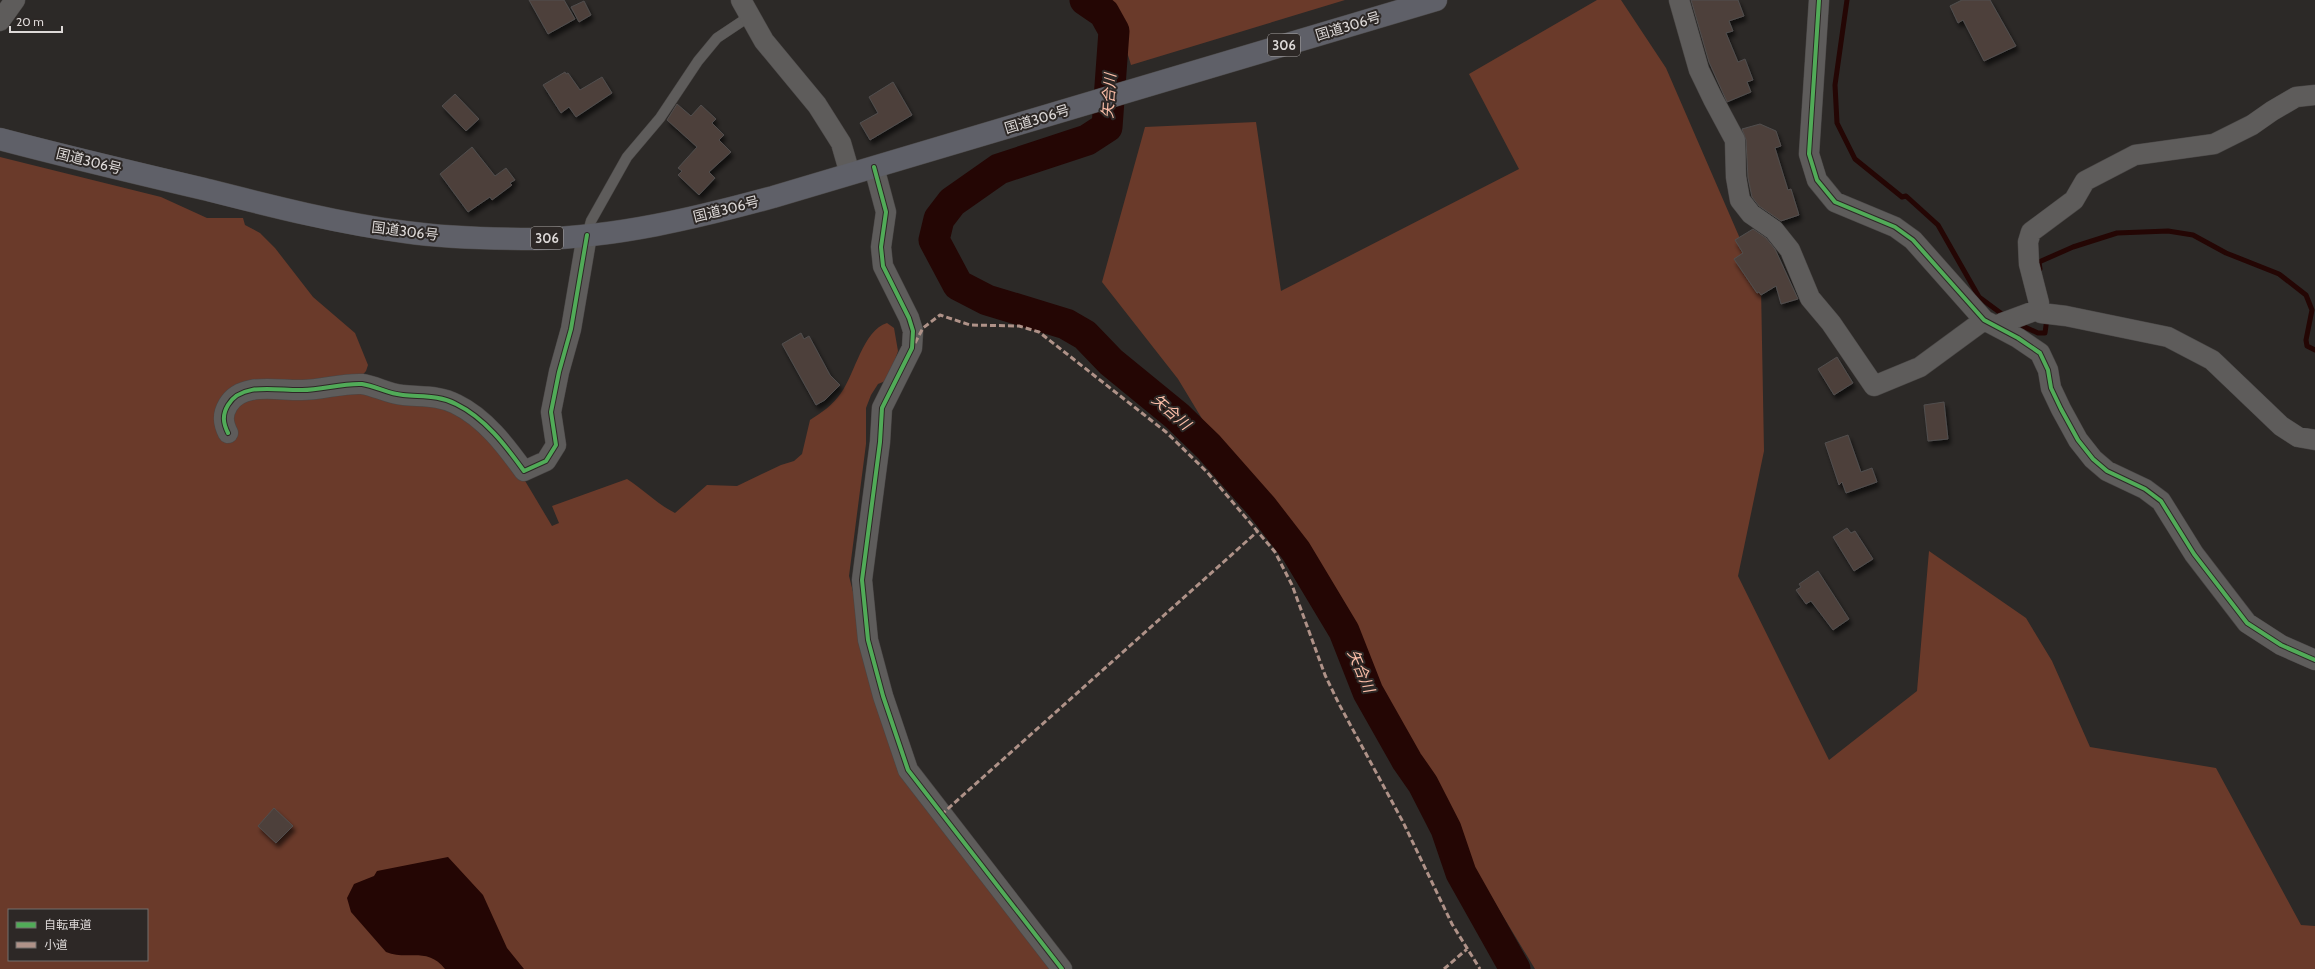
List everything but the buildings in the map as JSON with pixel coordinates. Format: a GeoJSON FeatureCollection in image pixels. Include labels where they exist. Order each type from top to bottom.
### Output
{"type":"FeatureCollection","features":[{"type":"Feature","properties":{"kind":"highway","name":"国道306号"},"geometry":{"type":"LineString","coordinates":[[0,139],[244,199],[367,227],[415,234],[496,239],[538,239],[587,235],[679,221],[758,201],[1436,0]]}},
{"type":"Feature","properties":{"kind":"street"},"geometry":{"type":"LineString","coordinates":[[0,21],[15,0]]}},
{"type":"Feature","properties":{"kind":"street"},"geometry":{"type":"LineString","coordinates":[[1679,0],[1699,70],[1735,140],[1736,177],[1740,200],[1751,214],[1774,230],[1790,250],[1810,298],[1831,323],[1874,386],[1920,367],[1995,324],[2038,313],[2168,337],[2212,360],[2281,426],[2298,437],[2315,440]]}},
{"type":"Feature","properties":{"kind":"street"},"geometry":{"type":"LineString","coordinates":[[1819,0],[1809,154],[1817,180],[1835,202],[1895,227],[1913,240],[1995,324],[2040,353],[2048,370],[2051,388],[2078,440],[2093,459],[2107,471],[2145,489],[2161,501],[2194,554],[2247,623],[2281,645],[2315,660]]}},
{"type":"Feature","properties":{"kind":"street"},"geometry":{"type":"LineString","coordinates":[[745,8],[764,41],[817,105],[841,143],[850,174]]}},
{"type":"Feature","properties":{"kind":"street"},"geometry":{"type":"LineString","coordinates":[[2038,313],[2039,303],[2028,250],[2031,232],[2074,200],[2085,181],[2135,155],[2214,144],[2252,126],[2296,97],[2315,95]]}},
{"type":"Feature","properties":{"kind":"street"},"geometry":{"type":"LineString","coordinates":[[874,167],[886,212],[881,247],[883,266],[909,318],[913,331],[912,348],[882,408],[880,442],[862,580],[868,640],[883,696],[908,770],[940,815],[1062,969]]}},
{"type":"Feature","properties":{"kind":"street"},"geometry":{"type":"LineString","coordinates":[[228,433],[223,418],[226,408],[230,402],[245,392],[301,390],[360,384],[374,386],[402,395],[442,398],[474,414],[495,433],[524,471],[546,461],[556,446],[551,412],[574,314],[587,235]]}},
{"type":"Feature","properties":{"kind":"lane"},"geometry":{"type":"LineString","coordinates":[[587,235],[591,221],[627,158],[660,118],[698,60],[745,8]]}},
{"type":"Feature","properties":{"kind":"shaded area"},"geometry":{"type":"Polygon","coordinates":[[[1111,0],[1345,0],[1131,65],[1111,0]]]}},
{"type":"Feature","properties":{"kind":"shaded area"},"geometry":{"type":"Polygon","coordinates":[[[1597,0],[1621,0],[1666,68],[1761,287],[1764,451],[1738,576],[1829,760],[1917,691],[1929,551],[2026,618],[2052,661],[2090,747],[2216,768],[2301,925],[2315,926],[2315,969],[1535,969],[1178,379],[1102,282],[1145,127],[1256,122],[1281,291],[1519,169],[1469,74],[1597,0]]]}},
{"type":"Feature","properties":{"kind":"shaded area"},"geometry":{"type":"Polygon","coordinates":[[[0,157],[161,197],[207,218],[243,218],[245,225],[260,233],[275,248],[313,297],[355,333],[368,365],[366,371],[358,380],[256,385],[228,414],[251,395],[351,390],[404,399],[471,417],[512,459],[552,526],[559,523],[552,506],[627,479],[675,513],[707,485],[737,486],[781,465],[794,461],[802,454],[810,420],[823,412],[841,393],[860,354],[872,334],[879,327],[887,323],[894,328],[898,351],[888,380],[878,384],[871,395],[866,408],[866,444],[849,576],[893,749],[1052,969],[0,969],[0,157]]]}},
{"type":"Feature","properties":{"kind":"shaded area"},"geometry":{"type":"Polygon","coordinates":[[[448,857],[483,895],[507,948],[524,969],[445,969],[431,958],[386,952],[351,912],[347,898],[354,884],[374,876],[377,871],[448,857]]]}},
{"type":"Feature","properties":{"kind":"waterway","name":"矢合川"},"geometry":{"type":"LineString","coordinates":[[1085,0],[1104,13],[1114,31],[1107,127],[1087,140],[999,169],[952,202],[939,219],[934,240],[958,285],[987,300],[1066,324],[1085,335],[1111,362],[1177,416],[1209,447],[1262,507],[1296,551],[1344,631],[1368,692],[1407,761],[1423,784],[1446,829],[1461,873],[1515,969]]}},
{"type":"Feature","properties":{"kind":"waterway"},"geometry":{"type":"LineString","coordinates":[[1847,0],[1835,85],[1837,123],[1855,159],[1902,197],[1906,196],[1938,225],[1979,297],[2006,317]]}},
{"type":"Feature","properties":{"kind":"waterway"},"geometry":{"type":"LineString","coordinates":[[2040,269],[2039,262],[2073,247],[2117,233],[2168,231],[2193,235],[2226,253],[2279,274],[2306,295],[2312,310],[2306,340],[2307,346],[2315,350]]}},
{"type":"Feature","properties":{"kind":"waterway"},"geometry":{"type":"LineString","coordinates":[[2016,323],[2038,333],[2045,333],[2047,318]]}},
{"type":"Feature","properties":{"kind":"marked path"},"geometry":{"type":"LineString","coordinates":[[915,343],[923,328],[940,315],[970,325],[1019,326],[1039,332],[1166,432],[1207,472],[1275,552],[1292,585],[1325,675],[1339,704],[1403,822],[1452,924],[1480,969]]}},
{"type":"Feature","properties":{"kind":"marked path"},"geometry":{"type":"LineString","coordinates":[[941,815],[1258,531]]}},
{"type":"Feature","properties":{"kind":"marked path"},"geometry":{"type":"LineString","coordinates":[[1444,969],[1467,949]]}},
{"type":"Feature","properties":{"kind":"cycle path"},"geometry":{"type":"LineString","coordinates":[[1819,0],[1809,154],[1817,180],[1835,202],[1895,227],[1913,240],[1984,320],[2018,338],[2040,353],[2048,370],[2051,388],[2061,409],[2078,440],[2093,459],[2107,471],[2145,489],[2161,501],[2194,554],[2247,623],[2281,645],[2315,660]]}},
{"type":"Feature","properties":{"kind":"cycle path"},"geometry":{"type":"LineString","coordinates":[[874,167],[886,212],[881,247],[883,266],[909,318],[913,331],[912,348],[882,408],[880,442],[862,580],[868,640],[883,696],[908,770],[1062,969]]}},
{"type":"Feature","properties":{"kind":"cycle path"},"geometry":{"type":"LineString","coordinates":[[228,433],[224,422],[225,412],[228,405],[234,398],[242,393],[262,389],[310,390],[362,384],[387,392],[450,401],[467,410],[486,425],[510,452],[524,471],[546,461],[556,445],[551,412],[559,372],[571,329],[587,235]]}}]}
